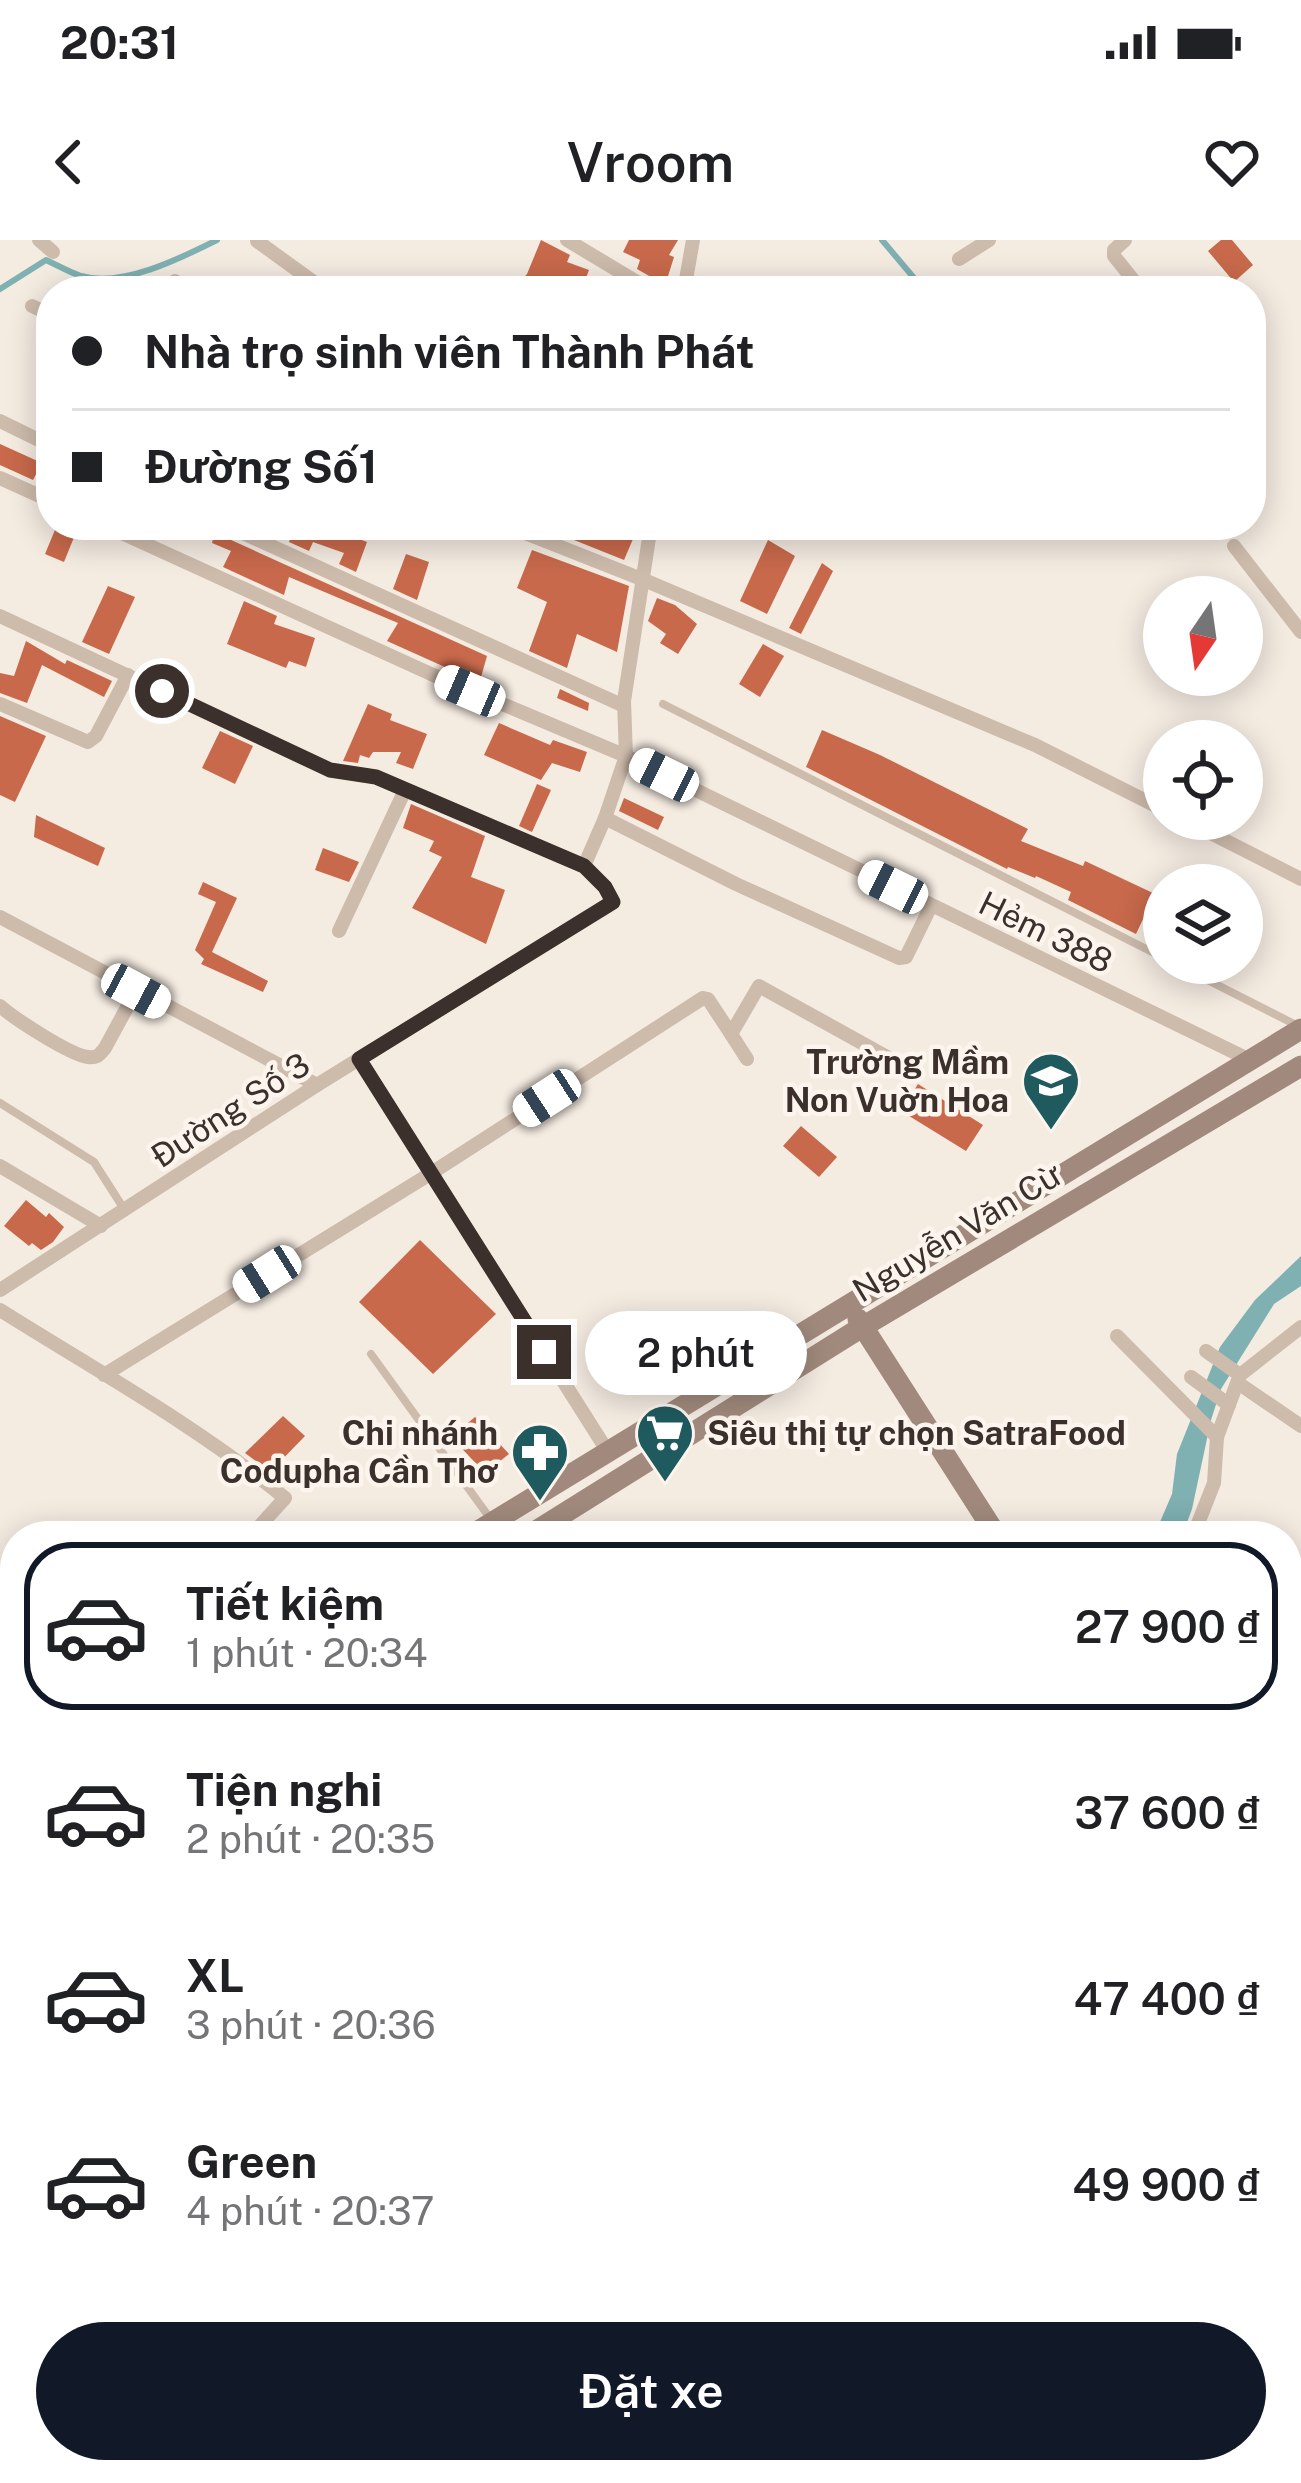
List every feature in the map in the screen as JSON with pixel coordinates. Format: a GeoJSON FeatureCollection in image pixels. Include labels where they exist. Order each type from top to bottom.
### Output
{"type":"FeatureCollection","features":[{"type":"Feature","properties":{"kind":"main road"},"geometry":{"type":"LineString","coordinates":[[495,1521],[1301,1028]]}},
{"type":"Feature","properties":{"kind":"main road","name":"Nguyễn Văn Cừ"},"geometry":{"type":"LineString","coordinates":[[551,1521],[863,1327],[1301,1066]]}},
{"type":"Feature","properties":{"kind":"main road"},"geometry":{"type":"LineString","coordinates":[[849,1305],[988,1521]]}},
{"type":"Feature","properties":{"kind":"street"},"geometry":{"type":"LineString","coordinates":[[39,240],[53,252]]}},
{"type":"Feature","properties":{"kind":"street"},"geometry":{"type":"LineString","coordinates":[[567,240],[627,276]]}},
{"type":"Feature","properties":{"kind":"street"},"geometry":{"type":"LineString","coordinates":[[687,276],[693,240]]}},
{"type":"Feature","properties":{"kind":"street"},"geometry":{"type":"LineString","coordinates":[[959,259],[989,240]]}},
{"type":"Feature","properties":{"kind":"street"},"geometry":{"type":"LineString","coordinates":[[1125,240],[1114,256],[1130,276]]}},
{"type":"Feature","properties":{"kind":"street"},"geometry":{"type":"LineString","coordinates":[[257,241],[305,276]]}},
{"type":"Feature","properties":{"kind":"street"},"geometry":{"type":"LineString","coordinates":[[32,306],[36,308]]}},
{"type":"Feature","properties":{"kind":"street"},"geometry":{"type":"LineString","coordinates":[[0,421],[36,439]]}},
{"type":"Feature","properties":{"kind":"street"},"geometry":{"type":"LineString","coordinates":[[0,478],[36,494]]}},
{"type":"Feature","properties":{"kind":"street","name":"Hẻm 388"},"geometry":{"type":"LineString","coordinates":[[137,540],[430,674],[626,756],[1250,1060]]}},
{"type":"Feature","properties":{"kind":"street"},"geometry":{"type":"LineString","coordinates":[[258,540],[623,706]]}},
{"type":"Feature","properties":{"kind":"street"},"geometry":{"type":"LineString","coordinates":[[544,540],[1034,746],[1143,800]]}},
{"type":"Feature","properties":{"kind":"street"},"geometry":{"type":"LineString","coordinates":[[0,616],[330,770],[367,775],[584,866],[626,756],[623,706],[649,540]]}},
{"type":"Feature","properties":{"kind":"street"},"geometry":{"type":"LineString","coordinates":[[1234,546],[1301,632]]}},
{"type":"Feature","properties":{"kind":"street"},"geometry":{"type":"LineString","coordinates":[[0,704],[88,742],[96,736],[128,675]]}},
{"type":"Feature","properties":{"kind":"street"},"geometry":{"type":"LineString","coordinates":[[339,931],[405,790]]}},
{"type":"Feature","properties":{"kind":"street"},"geometry":{"type":"LineString","coordinates":[[605,818],[899,958],[906,957],[931,906]]}},
{"type":"Feature","properties":{"kind":"street"},"geometry":{"type":"LineString","coordinates":[[1224,840],[1301,879]]}},
{"type":"Feature","properties":{"kind":"street","name":"Đường Số 3"},"geometry":{"type":"LineString","coordinates":[[0,1290],[317,1085],[613,902],[584,866]]}},
{"type":"Feature","properties":{"kind":"street"},"geometry":{"type":"LineString","coordinates":[[0,917],[317,1085]]}},
{"type":"Feature","properties":{"kind":"street"},"geometry":{"type":"LineString","coordinates":[[744,977],[916,1073]]}},
{"type":"Feature","properties":{"kind":"street"},"geometry":{"type":"LineString","coordinates":[[730,1034],[759,986]]}},
{"type":"Feature","properties":{"kind":"street"},"geometry":{"type":"LineString","coordinates":[[0,1006],[91,1057],[105,1048],[136,991]]}},
{"type":"Feature","properties":{"kind":"street"},"geometry":{"type":"LineString","coordinates":[[104,1375],[703,998],[746,1060]]}},
{"type":"Feature","properties":{"kind":"street"},"geometry":{"type":"LineString","coordinates":[[359,1059],[608,1452]]}},
{"type":"Feature","properties":{"kind":"street"},"geometry":{"type":"LineString","coordinates":[[0,1166],[101,1226]]}},
{"type":"Feature","properties":{"kind":"street"},"geometry":{"type":"LineString","coordinates":[[0,1310],[241,1462],[285,1498],[264,1521]]}},
{"type":"Feature","properties":{"kind":"street"},"geometry":{"type":"LineString","coordinates":[[1199,1521],[1214,1483],[1214,1435],[1237,1376],[1301,1328]]}},
{"type":"Feature","properties":{"kind":"street"},"geometry":{"type":"LineString","coordinates":[[1117,1336],[1214,1435]]}},
{"type":"Feature","properties":{"kind":"street"},"geometry":{"type":"LineString","coordinates":[[1210,1353],[1301,1426]]}},
{"type":"Feature","properties":{"kind":"street"},"geometry":{"type":"LineString","coordinates":[[1197,1381],[1225,1402]]}},
{"type":"Feature","properties":{"kind":"lane"},"geometry":{"type":"LineString","coordinates":[[663,704],[1143,947]]}},
{"type":"Feature","properties":{"kind":"lane"},"geometry":{"type":"LineString","coordinates":[[1215,984],[1301,1028]]}},
{"type":"Feature","properties":{"kind":"lane"},"geometry":{"type":"LineString","coordinates":[[0,1102],[94,1162],[125,1211]]}},
{"type":"Feature","properties":{"kind":"lane"},"geometry":{"type":"LineString","coordinates":[[370,1354],[492,1521]]}},
{"type":"Feature","properties":{"kind":"water"},"geometry":{"type":"Polygon","coordinates":[[[1301,1256],[1301,1286],[1274,1304],[1221,1389],[1188,1521],[1160,1521],[1172,1494],[1177,1454],[1220,1347],[1255,1300],[1301,1256]]]}},
{"type":"Feature","properties":{"kind":"building"},"geometry":{"type":"Polygon","coordinates":[[[541,240],[570,255],[567,262],[589,270],[587,276],[527,274],[541,240]]]}},
{"type":"Feature","properties":{"kind":"building"},"geometry":{"type":"Polygon","coordinates":[[[629,240],[678,240],[669,255],[674,257],[668,276],[649,276],[637,269],[640,260],[623,252],[629,240]]]}},
{"type":"Feature","properties":{"kind":"building"},"geometry":{"type":"Polygon","coordinates":[[[1221,240],[1232,240],[1253,265],[1241,276],[1229,276],[1208,251],[1221,240]]]}},
{"type":"Feature","properties":{"kind":"building"},"geometry":{"type":"Polygon","coordinates":[[[0,444],[36,460],[36,474],[33,480],[0,465],[0,444]]]}},
{"type":"Feature","properties":{"kind":"building"},"geometry":{"type":"Polygon","coordinates":[[[51,540],[73,540],[64,562],[45,554],[51,540]]]}},
{"type":"Feature","properties":{"kind":"building"},"geometry":{"type":"Polygon","coordinates":[[[231,540],[487,656],[481,677],[476,681],[387,641],[398,623],[289,577],[284,595],[223,567],[231,551],[212,543],[231,540]]]}},
{"type":"Feature","properties":{"kind":"building"},"geometry":{"type":"Polygon","coordinates":[[[362,540],[367,542],[356,572],[339,564],[344,553],[313,542],[309,551],[289,542],[362,540]]]}},
{"type":"Feature","properties":{"kind":"building"},"geometry":{"type":"Polygon","coordinates":[[[574,540],[633,540],[624,560],[574,540]]]}},
{"type":"Feature","properties":{"kind":"building"},"geometry":{"type":"Polygon","coordinates":[[[768,540],[795,556],[767,614],[740,601],[768,540]]]}},
{"type":"Feature","properties":{"kind":"building"},"geometry":{"type":"Polygon","coordinates":[[[532,550],[629,586],[617,652],[577,634],[567,668],[529,651],[547,602],[517,588],[532,550]]]}},
{"type":"Feature","properties":{"kind":"building"},"geometry":{"type":"Polygon","coordinates":[[[406,554],[429,562],[417,600],[393,589],[406,554]]]}},
{"type":"Feature","properties":{"kind":"building"},"geometry":{"type":"Polygon","coordinates":[[[822,563],[833,571],[801,634],[789,628],[822,563]]]}},
{"type":"Feature","properties":{"kind":"building"},"geometry":{"type":"Polygon","coordinates":[[[108,586],[135,597],[109,654],[82,642],[108,586]]]}},
{"type":"Feature","properties":{"kind":"building"},"geometry":{"type":"Polygon","coordinates":[[[657,598],[675,605],[697,624],[678,654],[660,643],[666,634],[648,621],[657,598]]]}},
{"type":"Feature","properties":{"kind":"building"},"geometry":{"type":"Polygon","coordinates":[[[244,601],[277,616],[274,624],[315,638],[306,667],[289,661],[286,668],[227,644],[244,601]]]}},
{"type":"Feature","properties":{"kind":"building"},"geometry":{"type":"Polygon","coordinates":[[[26,641],[65,664],[67,660],[112,681],[104,697],[42,665],[27,703],[0,693],[0,673],[14,676],[26,641]]]}},
{"type":"Feature","properties":{"kind":"building"},"geometry":{"type":"Polygon","coordinates":[[[763,644],[784,656],[760,697],[739,684],[763,644]]]}},
{"type":"Feature","properties":{"kind":"building"},"geometry":{"type":"Polygon","coordinates":[[[560,689],[589,703],[588,711],[557,698],[560,689]]]}},
{"type":"Feature","properties":{"kind":"building"},"geometry":{"type":"Polygon","coordinates":[[[368,704],[392,714],[390,720],[427,734],[413,769],[396,763],[401,752],[373,752],[369,758],[360,755],[358,763],[343,761],[368,704]]]}},
{"type":"Feature","properties":{"kind":"building"},"geometry":{"type":"Polygon","coordinates":[[[0,716],[46,736],[15,802],[0,795],[0,716]]]}},
{"type":"Feature","properties":{"kind":"building"},"geometry":{"type":"Polygon","coordinates":[[[499,723],[550,745],[553,740],[587,752],[580,772],[552,763],[541,780],[484,755],[499,723]]]}},
{"type":"Feature","properties":{"kind":"building"},"geometry":{"type":"Polygon","coordinates":[[[822,730],[1028,829],[1021,841],[1083,866],[1085,861],[1143,888],[1143,919],[1136,934],[1068,900],[1071,892],[1007,869],[806,767],[822,730]]]}},
{"type":"Feature","properties":{"kind":"building"},"geometry":{"type":"Polygon","coordinates":[[[220,731],[253,746],[235,784],[202,768],[220,731]]]}},
{"type":"Feature","properties":{"kind":"building"},"geometry":{"type":"Polygon","coordinates":[[[537,784],[551,790],[532,832],[519,826],[537,784]]]}},
{"type":"Feature","properties":{"kind":"building"},"geometry":{"type":"Polygon","coordinates":[[[624,798],[664,817],[658,830],[619,811],[624,798]]]}},
{"type":"Feature","properties":{"kind":"building"},"geometry":{"type":"Polygon","coordinates":[[[411,804],[485,836],[471,877],[505,890],[486,944],[412,908],[442,857],[429,851],[434,841],[403,828],[411,804]]]}},
{"type":"Feature","properties":{"kind":"building"},"geometry":{"type":"Polygon","coordinates":[[[36,815],[105,848],[98,866],[34,837],[36,815]]]}},
{"type":"Feature","properties":{"kind":"building"},"geometry":{"type":"Polygon","coordinates":[[[323,848],[359,862],[349,882],[315,870],[323,848]]]}},
{"type":"Feature","properties":{"kind":"building"},"geometry":{"type":"Polygon","coordinates":[[[203,882],[237,898],[212,952],[268,981],[263,992],[201,964],[204,959],[195,950],[216,902],[198,894],[203,882]]]}},
{"type":"Feature","properties":{"kind":"building"},"geometry":{"type":"Polygon","coordinates":[[[918,1084],[983,1125],[966,1151],[901,1111],[918,1084]]]}},
{"type":"Feature","properties":{"kind":"building"},"geometry":{"type":"Polygon","coordinates":[[[801,1126],[837,1157],[819,1177],[783,1146],[801,1126]]]}},
{"type":"Feature","properties":{"kind":"building"},"geometry":{"type":"Polygon","coordinates":[[[26,1200],[64,1227],[41,1250],[4,1226],[26,1200]]]}},
{"type":"Feature","properties":{"kind":"building"},"geometry":{"type":"Polygon","coordinates":[[[420,1240],[496,1314],[433,1374],[359,1302],[420,1240]]]}},
{"type":"Feature","properties":{"kind":"building"},"geometry":{"type":"Polygon","coordinates":[[[283,1416],[305,1436],[270,1472],[245,1453],[283,1416]]]}},
{"type":"Feature","properties":{"kind":"building"},"geometry":{"type":"Polygon","coordinates":[[[475,1417],[509,1454],[485,1473],[451,1437],[475,1417]]]}},
{"type":"Feature","properties":{"kind":"waterway"},"geometry":{"type":"LineString","coordinates":[[127,276],[217,240]]}},
{"type":"Feature","properties":{"kind":"waterway"},"geometry":{"type":"LineString","coordinates":[[882,240],[912,276]]}},
{"type":"Feature","properties":{"kind":"waterway"},"geometry":{"type":"LineString","coordinates":[[0,289],[46,260],[81,276]]}},
{"type":"Feature","properties":{"kind":"place","name":"Trường Mầm Non Vuờn Hoa"},"geometry":{"type":"Point","coordinates":[1051,1132]}},
{"type":"Feature","properties":{"kind":"place","name":"Siêu thị tự chọn SatraFood"},"geometry":{"type":"Point","coordinates":[665,1484]}},
{"type":"Feature","properties":{"kind":"place","name":"Chi nhánh Codupha Cần Thơ"},"geometry":{"type":"Point","coordinates":[540,1503]}},
{"type":"Feature","properties":{"kind":"route"},"geometry":{"type":"LineString","coordinates":[[162,691],[330,770],[376,777],[584,866],[605,887],[613,902],[359,1059],[544,1352]]}}]}
